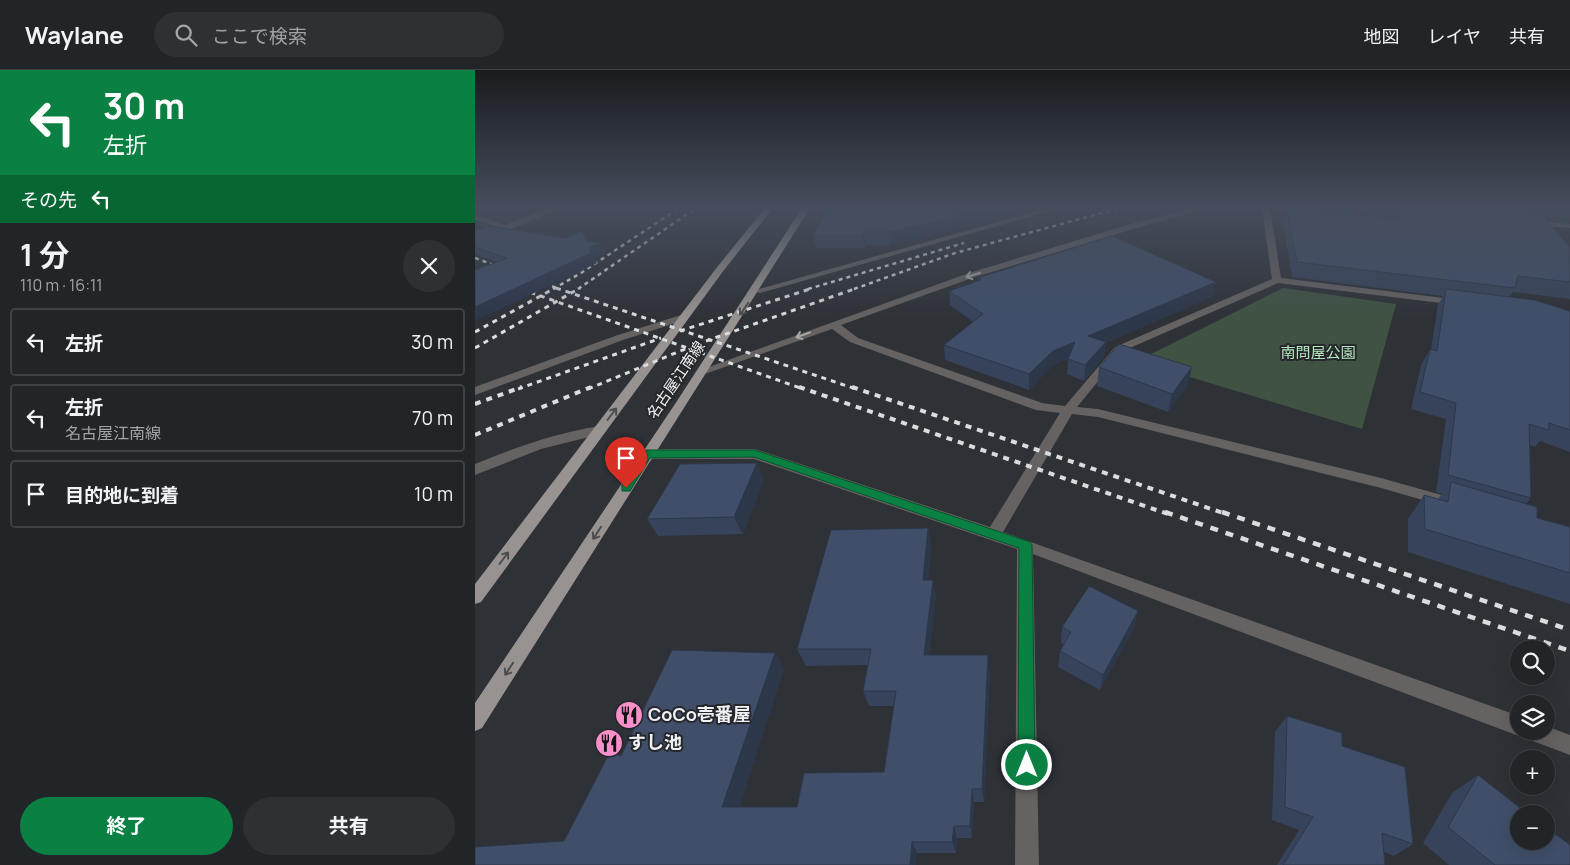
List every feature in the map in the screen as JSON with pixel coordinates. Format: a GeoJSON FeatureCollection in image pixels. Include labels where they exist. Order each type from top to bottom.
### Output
{"type":"FeatureCollection","features":[{"type":"Feature","properties":{"kind":"main road","name":"名古屋江南線"},"geometry":{"type":"LineString","coordinates":[[475,597],[684,317],[740,245]]}},
{"type":"Feature","properties":{"kind":"main road","name":"名古屋江南線"},"geometry":{"type":"LineString","coordinates":[[475,721],[647,454],[757,291],[785,245]]}},
{"type":"Feature","properties":{"kind":"street"},"geometry":{"type":"LineString","coordinates":[[757,291],[923,245]]}},
{"type":"Feature","properties":{"kind":"street"},"geometry":{"type":"LineString","coordinates":[[701,372],[833,324],[1072,245]]}},
{"type":"Feature","properties":{"kind":"street"},"geometry":{"type":"LineString","coordinates":[[1272,245],[1277,280]]}},
{"type":"Feature","properties":{"kind":"street"},"geometry":{"type":"LineString","coordinates":[[994,534],[1068,410],[1119,349],[1277,280],[1472,304]]}},
{"type":"Feature","properties":{"kind":"street"},"geometry":{"type":"LineString","coordinates":[[475,390],[619,338],[684,317]]}},
{"type":"Feature","properties":{"kind":"street"},"geometry":{"type":"LineString","coordinates":[[833,324],[854,340],[1040,408],[1099,412],[1381,483],[1456,505]]}},
{"type":"Feature","properties":{"kind":"street"},"geometry":{"type":"LineString","coordinates":[[475,470],[514,453],[563,436],[600,430]]}},
{"type":"Feature","properties":{"kind":"street"},"geometry":{"type":"LineString","coordinates":[[647,454],[755,454],[1025,545],[1510,723]]}},
{"type":"Feature","properties":{"kind":"street"},"geometry":{"type":"LineString","coordinates":[[1025,545],[1027,865]]}},
{"type":"Feature","properties":{"kind":"street"},"geometry":{"type":"LineString","coordinates":[[1555,739],[1570,745]]}},
{"type":"Feature","properties":{"kind":"green space","name":"南問屋公園"},"geometry":{"type":"Polygon","coordinates":[[[1283,288],[1396,304],[1362,429],[1137,361],[1283,288]]]}},
{"type":"Feature","properties":{"kind":"building"},"geometry":{"type":"Polygon","coordinates":[[[475,245],[595,245],[589,247],[591,253],[475,307],[475,270],[507,258],[475,247],[475,245]]]}},
{"type":"Feature","properties":{"kind":"building"},"geometry":{"type":"Polygon","coordinates":[[[1083,245],[1133,245],[1216,282],[1088,336],[1106,342],[1085,365],[1068,359],[1075,342],[1053,351],[1029,374],[944,345],[983,314],[949,291],[981,280],[978,278],[1083,245]]]}},
{"type":"Feature","properties":{"kind":"building"},"geometry":{"type":"Polygon","coordinates":[[[1294,245],[1568,245],[1570,247],[1570,282],[1518,276],[1515,288],[1297,262],[1294,245]]]}},
{"type":"Feature","properties":{"kind":"building"},"geometry":{"type":"Polygon","coordinates":[[[1446,289],[1534,300],[1570,311],[1570,430],[1549,423],[1549,430],[1529,424],[1531,498],[1448,475],[1456,403],[1420,392],[1430,349],[1437,351],[1446,289]]]}},
{"type":"Feature","properties":{"kind":"building"},"geometry":{"type":"Polygon","coordinates":[[[1119,344],[1192,367],[1172,394],[1099,367],[1119,344]]]}},
{"type":"Feature","properties":{"kind":"building"},"geometry":{"type":"Polygon","coordinates":[[[757,463],[734,517],[647,519],[680,464],[757,463]]]}},
{"type":"Feature","properties":{"kind":"building"},"geometry":{"type":"Polygon","coordinates":[[[1451,482],[1537,507],[1537,518],[1570,527],[1570,573],[1425,529],[1424,495],[1448,502],[1451,482]]]}},
{"type":"Feature","properties":{"kind":"building"},"geometry":{"type":"Polygon","coordinates":[[[928,528],[923,580],[933,580],[924,655],[988,655],[982,789],[972,789],[970,826],[954,826],[952,842],[912,842],[910,865],[475,865],[475,847],[564,841],[610,752],[621,756],[672,650],[775,653],[722,807],[797,807],[804,773],[884,772],[896,691],[863,691],[871,649],[797,649],[831,530],[928,528]]]}},
{"type":"Feature","properties":{"kind":"building"},"geometry":{"type":"Polygon","coordinates":[[[1089,586],[1138,611],[1103,675],[1060,651],[1071,632],[1062,627],[1089,586]]]}},
{"type":"Feature","properties":{"kind":"building"},"geometry":{"type":"Polygon","coordinates":[[[1287,716],[1342,733],[1342,746],[1405,767],[1413,844],[1382,833],[1385,865],[1283,865],[1313,817],[1285,807],[1287,716]]]}},
{"type":"Feature","properties":{"kind":"building"},"geometry":{"type":"Polygon","coordinates":[[[1478,775],[1516,805],[1510,805],[1510,850],[1555,850],[1555,834],[1570,845],[1570,865],[1495,865],[1448,827],[1478,775]]]}},
{"type":"Feature","properties":{"kind":"railway"},"geometry":{"type":"LineString","coordinates":[[556,287],[623,245]]}},
{"type":"Feature","properties":{"kind":"railway"},"geometry":{"type":"LineString","coordinates":[[578,289],[642,245]]}},
{"type":"Feature","properties":{"kind":"railway"},"geometry":{"type":"LineString","coordinates":[[808,289],[957,245]]}},
{"type":"Feature","properties":{"kind":"railway"},"geometry":{"type":"LineString","coordinates":[[854,289],[955,253],[984,245]]}},
{"type":"Feature","properties":{"kind":"railway"},"geometry":{"type":"LineString","coordinates":[[475,258],[505,269]]}},
{"type":"Feature","properties":{"kind":"railway"},"geometry":{"type":"LineString","coordinates":[[537,281],[556,287]]}},
{"type":"Feature","properties":{"kind":"railway"},"geometry":{"type":"LineString","coordinates":[[556,287],[560,289]]}},
{"type":"Feature","properties":{"kind":"railway"},"geometry":{"type":"LineString","coordinates":[[541,296],[555,288]]}},
{"type":"Feature","properties":{"kind":"railway"},"geometry":{"type":"LineString","coordinates":[[556,288],[571,293]]}},
{"type":"Feature","properties":{"kind":"railway"},"geometry":{"type":"LineString","coordinates":[[571,293],[580,288]]}},
{"type":"Feature","properties":{"kind":"railway"},"geometry":{"type":"LineString","coordinates":[[682,330],[813,288]]}},
{"type":"Feature","properties":{"kind":"railway"},"geometry":{"type":"LineString","coordinates":[[710,340],[857,288]]}},
{"type":"Feature","properties":{"kind":"railway"},"geometry":{"type":"LineString","coordinates":[[521,289],[541,296]]}},
{"type":"Feature","properties":{"kind":"railway"},"geometry":{"type":"LineString","coordinates":[[556,302],[571,293]]}},
{"type":"Feature","properties":{"kind":"railway"},"geometry":{"type":"LineString","coordinates":[[571,293],[682,330]]}},
{"type":"Feature","properties":{"kind":"railway"},"geometry":{"type":"LineString","coordinates":[[475,332],[541,296]]}},
{"type":"Feature","properties":{"kind":"railway"},"geometry":{"type":"LineString","coordinates":[[541,296],[556,302]]}},
{"type":"Feature","properties":{"kind":"railway"},"geometry":{"type":"LineString","coordinates":[[475,348],[556,302]]}},
{"type":"Feature","properties":{"kind":"railway"},"geometry":{"type":"LineString","coordinates":[[556,302],[660,338]]}},
{"type":"Feature","properties":{"kind":"railway"},"geometry":{"type":"LineString","coordinates":[[682,330],[710,340]]}},
{"type":"Feature","properties":{"kind":"railway"},"geometry":{"type":"LineString","coordinates":[[518,389],[660,338]]}},
{"type":"Feature","properties":{"kind":"railway"},"geometry":{"type":"LineString","coordinates":[[660,338],[687,348]]}},
{"type":"Feature","properties":{"kind":"railway"},"geometry":{"type":"LineString","coordinates":[[710,340],[856,389]]}},
{"type":"Feature","properties":{"kind":"railway"},"geometry":{"type":"LineString","coordinates":[[588,389],[687,348]]}},
{"type":"Feature","properties":{"kind":"railway"},"geometry":{"type":"LineString","coordinates":[[687,348],[803,389]]}},
{"type":"Feature","properties":{"kind":"railway"},"geometry":{"type":"LineString","coordinates":[[475,404],[522,387]]}},
{"type":"Feature","properties":{"kind":"railway"},"geometry":{"type":"LineString","coordinates":[[475,435],[591,387]]}},
{"type":"Feature","properties":{"kind":"railway"},"geometry":{"type":"LineString","coordinates":[[799,387],[1168,514]]}},
{"type":"Feature","properties":{"kind":"railway"},"geometry":{"type":"LineString","coordinates":[[852,387],[1226,514]]}},
{"type":"Feature","properties":{"kind":"railway"},"geometry":{"type":"LineString","coordinates":[[1165,512],[1570,651]]}},
{"type":"Feature","properties":{"kind":"railway"},"geometry":{"type":"LineString","coordinates":[[1222,512],[1570,630]]}},
{"type":"Feature","properties":{"kind":"place","name":"CoCo壱番屋"},"geometry":{"type":"Point","coordinates":[629,715]}},
{"type":"Feature","properties":{"kind":"place","name":"すし池"},"geometry":{"type":"Point","coordinates":[609,743]}},
{"type":"Feature","properties":{"kind":"route"},"geometry":{"type":"LineString","coordinates":[[626,488],[647,454],[755,454],[1025,545],[1027,765]]}}]}
